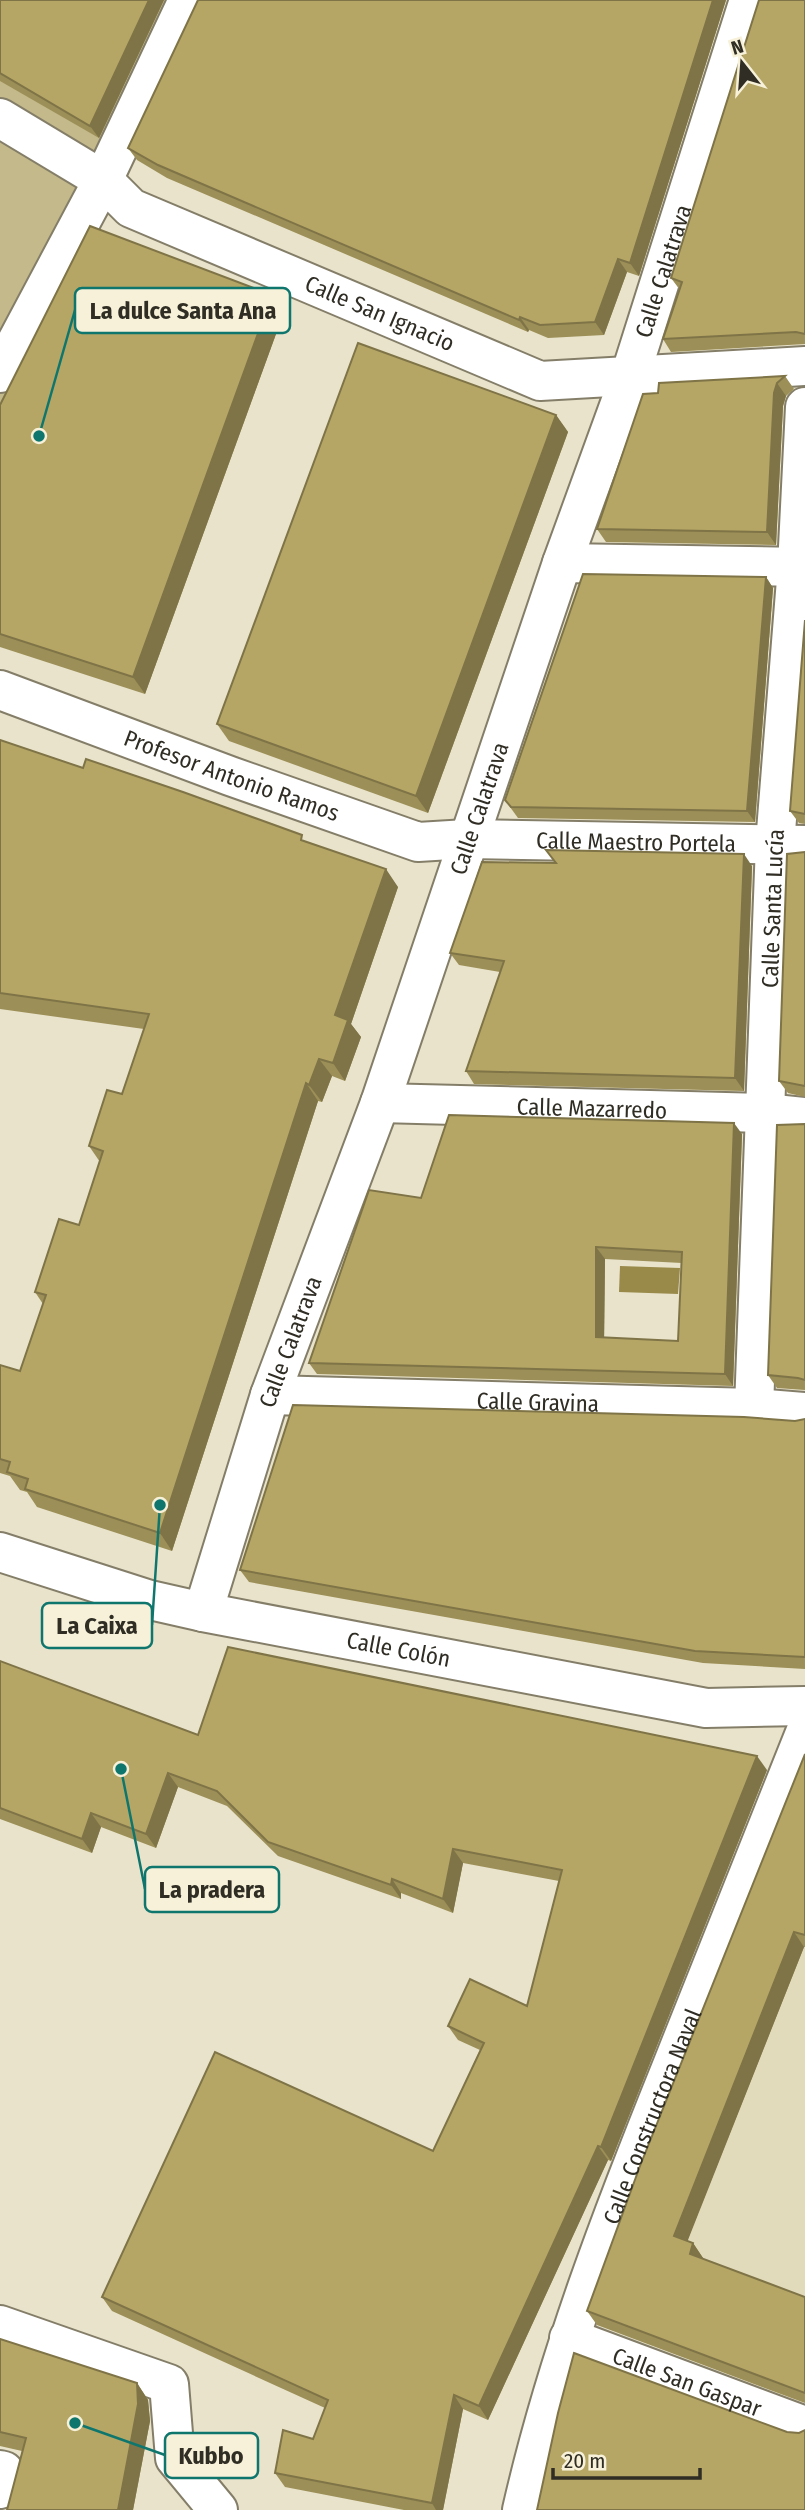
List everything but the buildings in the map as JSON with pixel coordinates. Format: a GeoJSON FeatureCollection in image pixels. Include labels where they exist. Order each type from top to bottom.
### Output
{"type":"FeatureCollection","features":[{"type":"Feature","properties":{"kind":"street"},"geometry":{"type":"LineString","coordinates":[[0,373],[103,180],[188,0]]}},
{"type":"Feature","properties":{"kind":"street","name":"Calle Calatrava"},"geometry":{"type":"LineString","coordinates":[[203,1612],[270,1395],[380,1102],[562,563],[630,376],[749,0]]}},
{"type":"Feature","properties":{"kind":"street","name":"Calle San Ignacio"},"geometry":{"type":"LineString","coordinates":[[0,118],[103,180],[131,208],[540,381],[805,366]]}},
{"type":"Feature","properties":{"kind":"street","name":"Calle Santa Lucía"},"geometry":{"type":"LineString","coordinates":[[754,1408],[765,1113],[790,844],[805,407]]}},
{"type":"Feature","properties":{"kind":"street"},"geometry":{"type":"LineString","coordinates":[[562,563],[801,567]]}},
{"type":"Feature","properties":{"kind":"street","name":"Profesor Antonio Ramos"},"geometry":{"type":"LineString","coordinates":[[0,690],[230,776],[418,842],[467,839]]}},
{"type":"Feature","properties":{"kind":"street","name":"Calle Maestro Portela"},"geometry":{"type":"LineString","coordinates":[[467,839],[790,844]]}},
{"type":"Feature","properties":{"kind":"street","name":"Calle Mazarredo"},"geometry":{"type":"LineString","coordinates":[[380,1102],[765,1113],[805,1117]]}},
{"type":"Feature","properties":{"kind":"street","name":"Calle Gravina"},"geometry":{"type":"LineString","coordinates":[[270,1395],[754,1408],[805,1412]]}},
{"type":"Feature","properties":{"kind":"street","name":"Calle Colón"},"geometry":{"type":"LineString","coordinates":[[0,1552],[150,1600],[203,1612],[706,1708],[805,1706]]}},
{"type":"Feature","properties":{"kind":"street","name":"Calle Constructora Naval"},"geometry":{"type":"LineString","coordinates":[[522,2510],[534,2456],[569,2338],[618,2199],[805,1733]]}},
{"type":"Feature","properties":{"kind":"street"},"geometry":{"type":"LineString","coordinates":[[0,2325],[169,2384],[175,2458],[218,2510]]}},
{"type":"Feature","properties":{"kind":"street","name":"Calle San Gaspar"},"geometry":{"type":"LineString","coordinates":[[569,2338],[805,2426]]}},
{"type":"Feature","properties":{"kind":"street"},"geometry":{"type":"LineString","coordinates":[[0,2470],[4,2472],[0,2489]]}},
{"type":"Feature","properties":{"kind":"shaded area"},"geometry":{"type":"Polygon","coordinates":[[[0,0],[183,0],[0,428],[0,0]]]}},
{"type":"Feature","properties":{"kind":"shaded area"},"geometry":{"type":"Polygon","coordinates":[[[620,1266],[680,1268],[678,1294],[619,1292],[620,1266]]]}},
{"type":"Feature","properties":{"kind":"shaded area"},"geometry":{"type":"Polygon","coordinates":[[[805,1793],[805,2308],[625,2241],[805,1793]]]}},
{"type":"Feature","properties":{"kind":"place","name":"La dulce Santa Ana"},"geometry":{"type":"Point","coordinates":[39,436]}},
{"type":"Feature","properties":{"kind":"place","name":"La Caixa"},"geometry":{"type":"Point","coordinates":[160,1505]}},
{"type":"Feature","properties":{"kind":"place","name":"La pradera"},"geometry":{"type":"Point","coordinates":[121,1769]}},
{"type":"Feature","properties":{"kind":"place","name":"Kubbo"},"geometry":{"type":"Point","coordinates":[75,2423]}}]}
